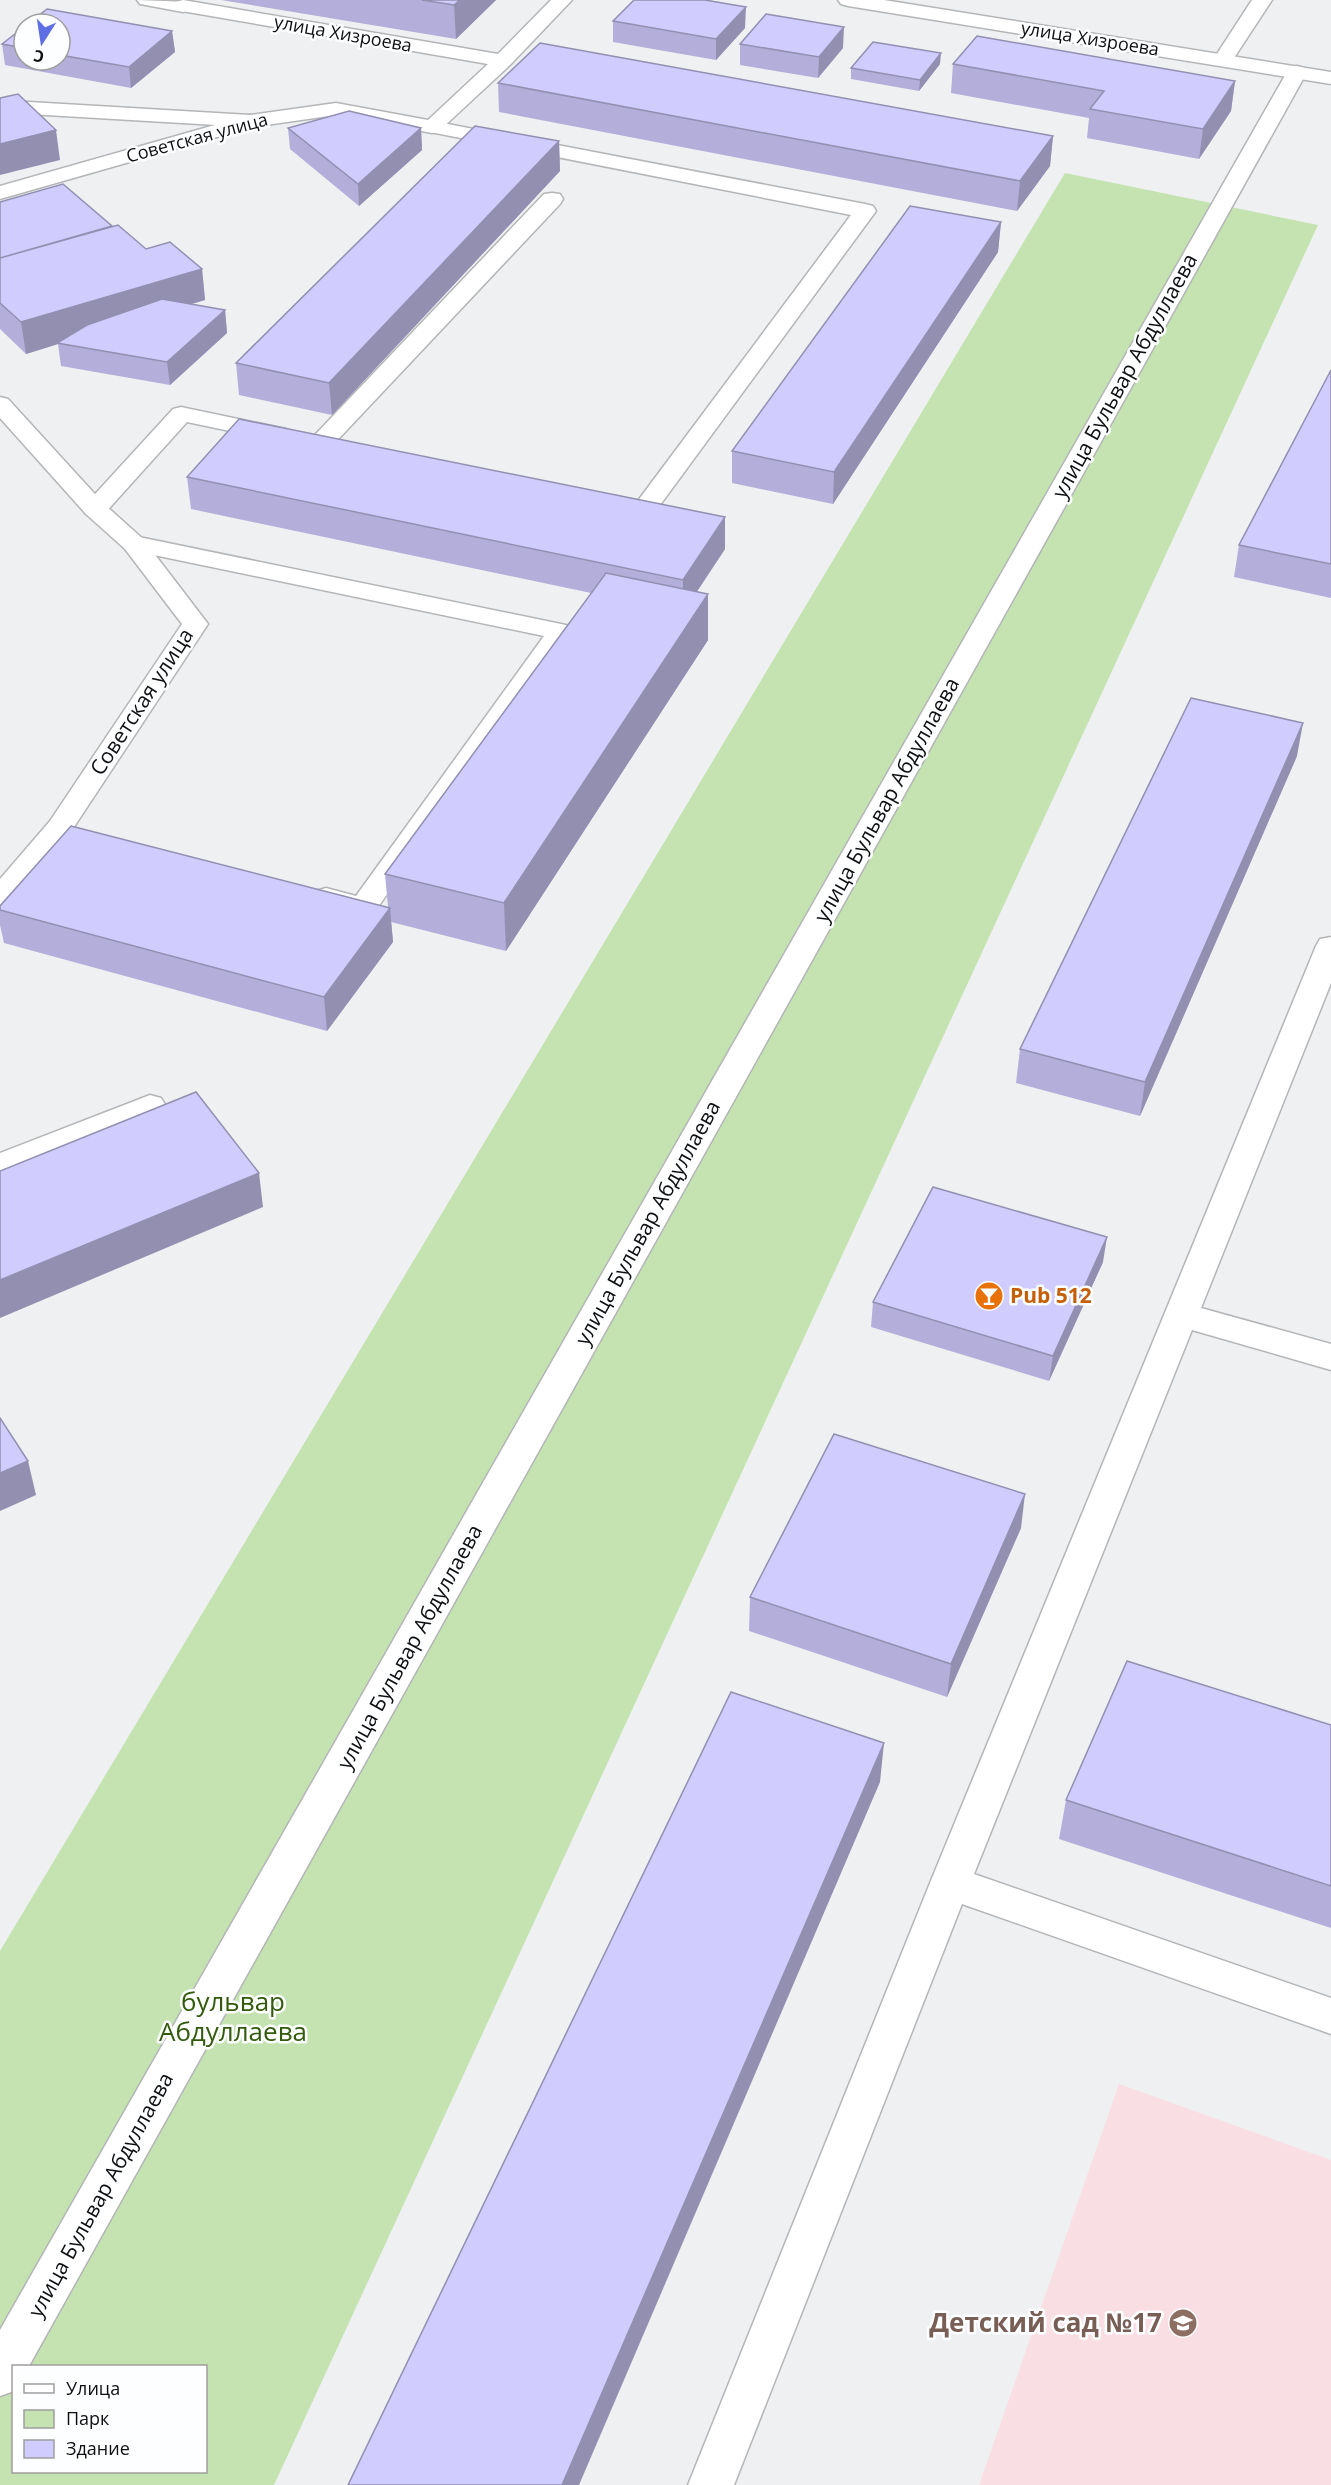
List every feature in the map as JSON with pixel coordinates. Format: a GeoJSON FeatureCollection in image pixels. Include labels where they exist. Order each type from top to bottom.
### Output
{"type":"FeatureCollection","features":[{"type":"Feature","properties":{"kind":"street","name":"улица Хизроева"},"geometry":{"type":"LineString","coordinates":[[147,0],[503,61]]}},
{"type":"Feature","properties":{"kind":"street"},"geometry":{"type":"LineString","coordinates":[[432,127],[503,61],[562,0]]}},
{"type":"Feature","properties":{"kind":"street","name":"улица Хизроева"},"geometry":{"type":"LineString","coordinates":[[848,0],[1331,78]]}},
{"type":"Feature","properties":{"kind":"street"},"geometry":{"type":"LineString","coordinates":[[1223,60],[1262,0]]}},
{"type":"Feature","properties":{"kind":"street","name":"улица Бульвар Абдуллаева"},"geometry":{"type":"LineString","coordinates":[[0,2374],[1297,72]]}},
{"type":"Feature","properties":{"kind":"street"},"geometry":{"type":"LineString","coordinates":[[0,110],[12,107],[250,121]]}},
{"type":"Feature","properties":{"kind":"street","name":"Советская улица"},"geometry":{"type":"LineString","coordinates":[[0,193],[250,121],[336,109],[865,211],[643,511],[585,499]]}},
{"type":"Feature","properties":{"kind":"street"},"geometry":{"type":"LineString","coordinates":[[95,509],[181,414],[332,446],[552,199]]}},
{"type":"Feature","properties":{"kind":"street","name":"Советская улица"},"geometry":{"type":"LineString","coordinates":[[0,404],[95,509],[134,544],[195,624],[71,830],[0,898]]}},
{"type":"Feature","properties":{"kind":"street"},"geometry":{"type":"LineString","coordinates":[[134,544],[561,632],[363,907],[307,892]]}},
{"type":"Feature","properties":{"kind":"street"},"geometry":{"type":"LineString","coordinates":[[711,2485],[950,1883],[1331,946]]}},
{"type":"Feature","properties":{"kind":"street"},"geometry":{"type":"LineString","coordinates":[[0,1165],[150,1106]]}},
{"type":"Feature","properties":{"kind":"street"},"geometry":{"type":"LineString","coordinates":[[1181,1315],[1331,1357]]}},
{"type":"Feature","properties":{"kind":"street"},"geometry":{"type":"LineString","coordinates":[[950,1883],[1331,2016]]}},
{"type":"Feature","properties":{"kind":"shaded area","name":"Детский сад №17"},"geometry":{"type":"Polygon","coordinates":[[[1119,2084],[1331,2160],[1331,2485],[979,2485],[1119,2084]]]}},
{"type":"Feature","properties":{"kind":"green space","name":"бульвар Абдуллаева"},"geometry":{"type":"Polygon","coordinates":[[[1065,173],[1318,225],[274,2485],[0,2485],[0,1951],[1065,173]]]}},
{"type":"Feature","properties":{"kind":"building"},"geometry":{"type":"Polygon","coordinates":[[[422,0],[460,0],[454,5],[422,0]]]}},
{"type":"Feature","properties":{"kind":"building"},"geometry":{"type":"Polygon","coordinates":[[[634,0],[705,0],[746,7],[716,39],[613,21],[634,0]]]}},
{"type":"Feature","properties":{"kind":"building"},"geometry":{"type":"Polygon","coordinates":[[[47,9],[64,12],[43,12],[47,9]]]}},
{"type":"Feature","properties":{"kind":"building"},"geometry":{"type":"Polygon","coordinates":[[[72,13],[172,31],[129,67],[72,57],[72,13]]]}},
{"type":"Feature","properties":{"kind":"building"},"geometry":{"type":"Polygon","coordinates":[[[766,14],[844,27],[819,57],[740,44],[766,14]]]}},
{"type":"Feature","properties":{"kind":"building"},"geometry":{"type":"Polygon","coordinates":[[[12,36],[12,46],[2,44],[12,36]]]}},
{"type":"Feature","properties":{"kind":"building"},"geometry":{"type":"Polygon","coordinates":[[[977,36],[1235,81],[1203,129],[1090,109],[1104,91],[953,64],[977,36]]]}},
{"type":"Feature","properties":{"kind":"building"},"geometry":{"type":"Polygon","coordinates":[[[873,42],[941,53],[920,80],[851,68],[873,42]]]}},
{"type":"Feature","properties":{"kind":"building"},"geometry":{"type":"Polygon","coordinates":[[[540,43],[1053,136],[1020,181],[498,83],[540,43]]]}},
{"type":"Feature","properties":{"kind":"building"},"geometry":{"type":"Polygon","coordinates":[[[18,94],[56,130],[0,144],[0,98],[18,94]]]}},
{"type":"Feature","properties":{"kind":"building"},"geometry":{"type":"Polygon","coordinates":[[[349,111],[421,128],[358,184],[288,128],[349,111]]]}},
{"type":"Feature","properties":{"kind":"building"},"geometry":{"type":"Polygon","coordinates":[[[475,126],[559,141],[329,383],[236,363],[475,126]]]}},
{"type":"Feature","properties":{"kind":"building"},"geometry":{"type":"Polygon","coordinates":[[[63,184],[112,226],[0,258],[0,202],[63,184]]]}},
{"type":"Feature","properties":{"kind":"building"},"geometry":{"type":"Polygon","coordinates":[[[910,206],[1001,222],[834,472],[732,451],[910,206]]]}},
{"type":"Feature","properties":{"kind":"building"},"geometry":{"type":"Polygon","coordinates":[[[118,225],[146,249],[170,242],[202,269],[21,322],[0,303],[0,258],[118,225]]]}},
{"type":"Feature","properties":{"kind":"building"},"geometry":{"type":"Polygon","coordinates":[[[162,299],[225,310],[167,362],[57,343],[87,325],[162,299]]]}},
{"type":"Feature","properties":{"kind":"building"},"geometry":{"type":"Polygon","coordinates":[[[1331,370],[1331,564],[1239,545],[1331,370]]]}},
{"type":"Feature","properties":{"kind":"building"},"geometry":{"type":"Polygon","coordinates":[[[239,419],[725,517],[683,580],[187,477],[239,419]]]}},
{"type":"Feature","properties":{"kind":"building"},"geometry":{"type":"Polygon","coordinates":[[[606,573],[708,594],[504,903],[385,874],[606,573]]]}},
{"type":"Feature","properties":{"kind":"building"},"geometry":{"type":"Polygon","coordinates":[[[1191,698],[1303,723],[1145,1082],[1020,1049],[1191,698]]]}},
{"type":"Feature","properties":{"kind":"building"},"geometry":{"type":"Polygon","coordinates":[[[71,826],[390,908],[324,997],[0,910],[0,906],[71,826]]]}},
{"type":"Feature","properties":{"kind":"building"},"geometry":{"type":"Polygon","coordinates":[[[196,1092],[259,1173],[0,1280],[0,1171],[196,1092]]]}},
{"type":"Feature","properties":{"kind":"building"},"geometry":{"type":"Polygon","coordinates":[[[933,1187],[1107,1237],[1053,1356],[873,1302],[933,1187]]]}},
{"type":"Feature","properties":{"kind":"building"},"geometry":{"type":"Polygon","coordinates":[[[0,1418],[28,1461],[0,1473],[0,1418]]]}},
{"type":"Feature","properties":{"kind":"building"},"geometry":{"type":"Polygon","coordinates":[[[834,1434],[1025,1494],[951,1664],[750,1597],[834,1434]]]}},
{"type":"Feature","properties":{"kind":"building"},"geometry":{"type":"Polygon","coordinates":[[[1127,1661],[1331,1725],[1331,1886],[1066,1800],[1127,1661]]]}},
{"type":"Feature","properties":{"kind":"building"},"geometry":{"type":"Polygon","coordinates":[[[731,1692],[884,1743],[562,2485],[348,2485],[731,1692]]]}},
{"type":"Feature","properties":{"kind":"place","name":"Pub 512"},"geometry":{"type":"Point","coordinates":[989,1296]}},
{"type":"Feature","properties":{"kind":"place","name":"Детский сад №17"},"geometry":{"type":"Point","coordinates":[1183,2323]}}]}
